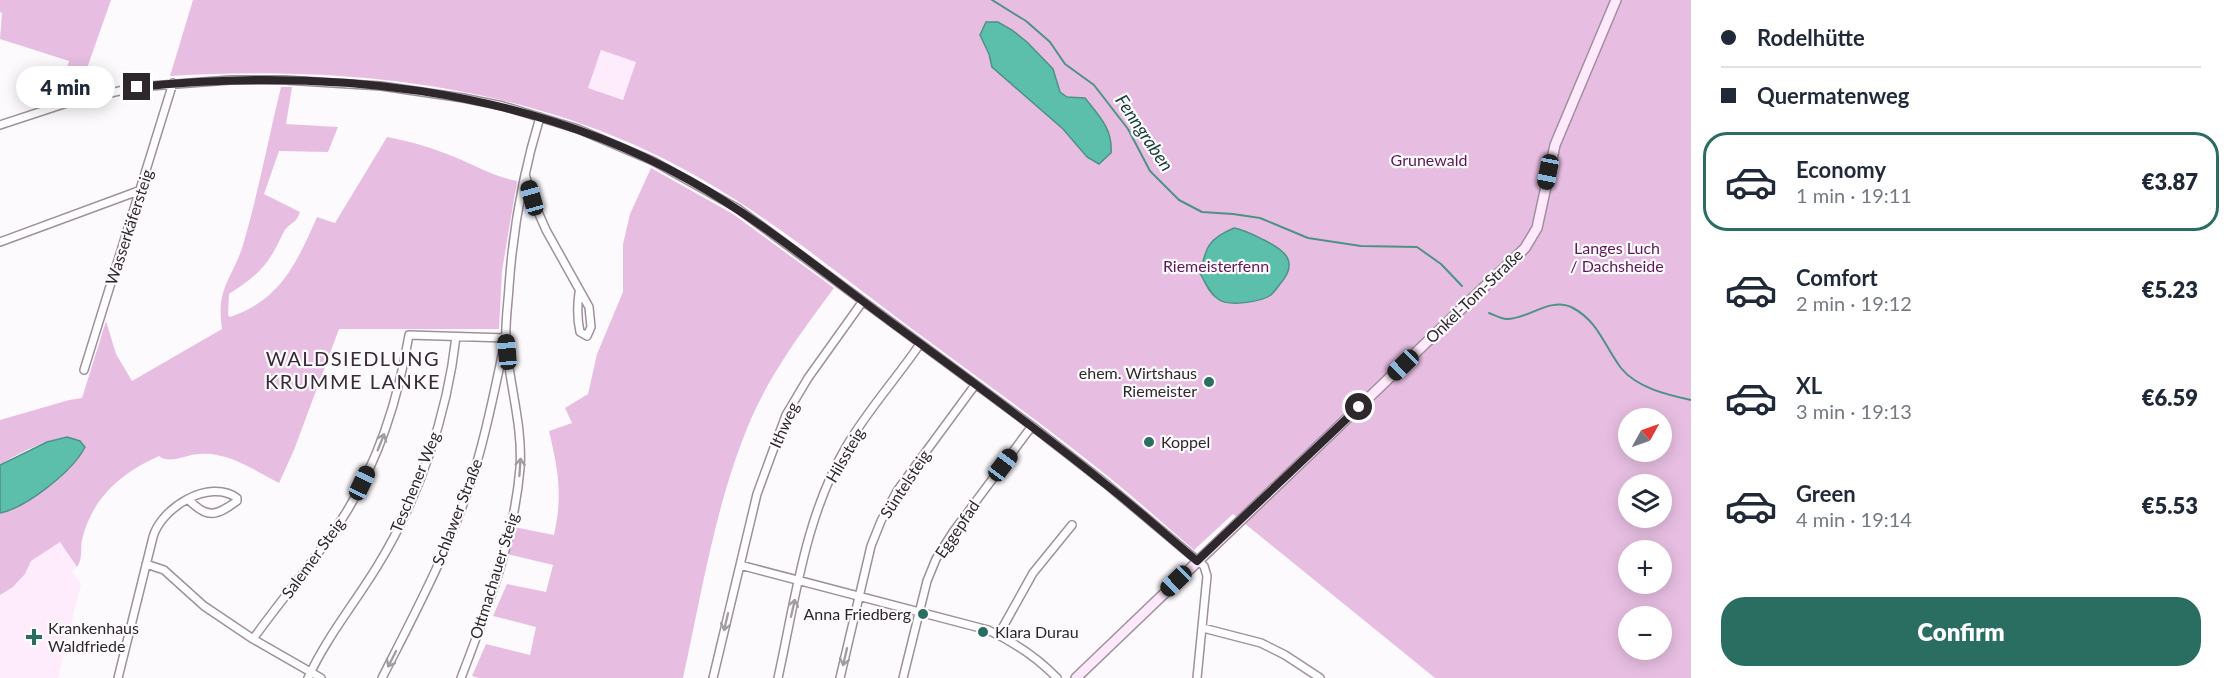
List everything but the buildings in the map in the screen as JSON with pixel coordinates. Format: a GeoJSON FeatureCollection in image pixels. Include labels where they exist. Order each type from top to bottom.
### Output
{"type":"FeatureCollection","features":[{"type":"Feature","properties":{"kind":"main road","name":"Onkel-Tom-Straße"},"geometry":{"type":"LineString","coordinates":[[1076,678],[1525,248],[1537,228],[1555,145],[1616,0]]}},
{"type":"Feature","properties":{"kind":"street"},"geometry":{"type":"LineString","coordinates":[[0,125],[70,102],[137,87],[230,80],[285,80],[381,86],[463,98],[503,106],[540,117],[617,144],[737,208],[1032,426],[1204,566],[1207,571],[1197,678]]}},
{"type":"Feature","properties":{"kind":"street","name":"Wasserkäfersteig"},"geometry":{"type":"LineString","coordinates":[[84,370],[173,83]]}},
{"type":"Feature","properties":{"kind":"street","name":"Ottmachauer Steig"},"geometry":{"type":"LineString","coordinates":[[461,678],[505,550],[517,494],[521,437],[509,376],[506,338],[513,234],[524,172],[540,117]]}},
{"type":"Feature","properties":{"kind":"street"},"geometry":{"type":"LineString","coordinates":[[524,172],[538,212],[591,314],[591,327],[587,336],[580,332],[577,321],[579,293]]}},
{"type":"Feature","properties":{"kind":"street"},"geometry":{"type":"LineString","coordinates":[[0,242],[141,190]]}},
{"type":"Feature","properties":{"kind":"street","name":"Ithweg"},"geometry":{"type":"LineString","coordinates":[[713,678],[757,494],[786,415],[807,378],[863,301]]}},
{"type":"Feature","properties":{"kind":"street","name":"Salemer Steig"},"geometry":{"type":"LineString","coordinates":[[253,639],[339,523],[362,483],[390,418],[404,365],[409,335],[456,337]]}},
{"type":"Feature","properties":{"kind":"street"},"geometry":{"type":"LineString","coordinates":[[456,337],[506,338]]}},
{"type":"Feature","properties":{"kind":"street","name":"Teschener Weg"},"geometry":{"type":"LineString","coordinates":[[309,676],[331,637],[378,565],[407,511],[437,426],[454,358],[456,337]]}},
{"type":"Feature","properties":{"kind":"street","name":"Schlawer Straße"},"geometry":{"type":"LineString","coordinates":[[382,678],[429,584],[474,472],[491,409],[506,338]]}},
{"type":"Feature","properties":{"kind":"street","name":"Hilssteig"},"geometry":{"type":"LineString","coordinates":[[778,678],[809,535],[825,490],[846,448],[920,344]]}},
{"type":"Feature","properties":{"kind":"street","name":"Süntelsteig"},"geometry":{"type":"LineString","coordinates":[[840,678],[871,546],[888,506],[915,465],[975,385]]}},
{"type":"Feature","properties":{"kind":"street","name":"Eggepfad"},"geometry":{"type":"LineString","coordinates":[[903,678],[931,570],[947,541],[1032,426]]}},
{"type":"Feature","properties":{"kind":"street"},"geometry":{"type":"LineString","coordinates":[[118,678],[154,531],[161,520],[189,500],[215,491],[232,494],[237,498],[237,501],[216,514],[206,514],[198,510],[189,500]]}},
{"type":"Feature","properties":{"kind":"street"},"geometry":{"type":"LineString","coordinates":[[999,634],[1033,573],[1072,525]]}},
{"type":"Feature","properties":{"kind":"street"},"geometry":{"type":"LineString","coordinates":[[146,564],[164,570],[204,606],[309,676],[321,678]]}},
{"type":"Feature","properties":{"kind":"street"},"geometry":{"type":"LineString","coordinates":[[740,565],[975,625],[999,634],[1033,656],[1057,678]]}},
{"type":"Feature","properties":{"kind":"street"},"geometry":{"type":"LineString","coordinates":[[1203,628],[1267,645],[1320,678]]}},
{"type":"Feature","properties":{"kind":"shaded area"},"geometry":{"type":"Polygon","coordinates":[[[986,22],[998,22],[1027,42],[1053,69],[1060,92],[1067,97],[1085,98],[1104,123],[1110,137],[1111,153],[1099,164],[1087,157],[1063,129],[992,67],[980,35],[986,22]]]}},
{"type":"Feature","properties":{"kind":"shaded area"},"geometry":{"type":"Polygon","coordinates":[[[601,49],[637,62],[623,100],[588,88],[601,49]]]}},
{"type":"Feature","properties":{"kind":"shaded area"},"geometry":{"type":"Polygon","coordinates":[[[1234,228],[1272,244],[1287,258],[1289,269],[1286,276],[1266,298],[1244,303],[1223,301],[1212,294],[1200,273],[1204,257],[1213,240],[1234,228]]]}},
{"type":"Feature","properties":{"kind":"shaded area"},"geometry":{"type":"Polygon","coordinates":[[[67,437],[80,441],[85,447],[79,457],[48,487],[23,504],[0,513],[0,465],[47,442],[67,437]]]}},
{"type":"Feature","properties":{"kind":"shaded area","name":"Krankenhaus Waldfriede"},"geometry":{"type":"Polygon","coordinates":[[[60,542],[77,567],[72,571],[81,584],[58,678],[0,678],[0,595],[14,587],[25,574],[31,561],[60,542]]]}},
{"type":"Feature","properties":{"kind":"green space"},"geometry":{"type":"Polygon","coordinates":[[[0,0],[111,0],[79,91],[58,94],[69,61],[0,39],[2,13],[0,12],[0,0]]]}},
{"type":"Feature","properties":{"kind":"green space","name":"Grunewald"},"geometry":{"type":"Polygon","coordinates":[[[193,0],[1691,0],[1691,678],[1435,678],[1233,514],[1194,550],[1060,439],[808,250],[730,196],[641,148],[578,123],[512,103],[445,89],[377,79],[308,74],[239,73],[170,76],[193,0]],[[601,50],[588,88],[623,100],[636,62],[601,50]]]}},
{"type":"Feature","properties":{"kind":"green space"},"geometry":{"type":"Polygon","coordinates":[[[281,87],[292,87],[286,124],[338,127],[328,152],[279,151],[264,194],[300,212],[295,221],[285,230],[260,270],[249,281],[229,294],[228,315],[230,317],[248,310],[275,290],[294,264],[317,217],[335,223],[387,137],[432,149],[490,173],[517,181],[502,271],[499,329],[339,329],[294,450],[279,483],[241,463],[221,456],[195,454],[168,459],[159,456],[132,470],[101,499],[87,525],[77,567],[60,542],[31,561],[25,574],[13,587],[0,595],[0,513],[23,504],[47,488],[84,450],[67,437],[32,448],[0,465],[0,420],[82,398],[106,321],[116,354],[132,381],[222,329],[223,293],[243,245],[281,87]]]}},
{"type":"Feature","properties":{"kind":"green space"},"geometry":{"type":"Polygon","coordinates":[[[651,168],[733,214],[834,288],[768,384],[751,419],[719,514],[683,678],[479,678],[472,676],[486,644],[530,655],[536,627],[493,616],[507,584],[546,592],[553,565],[507,554],[514,527],[554,535],[559,495],[549,431],[572,423],[565,408],[588,394],[597,354],[623,292],[623,244],[630,214],[651,168]]]}},
{"type":"Feature","properties":{"kind":"waterway","name":"Fenngraben"},"geometry":{"type":"LineString","coordinates":[[992,0],[1026,21],[1050,42],[1065,64],[1094,85],[1128,129],[1150,171],[1179,200],[1202,212],[1260,218],[1308,238],[1361,246],[1417,247],[1441,264],[1462,286]]}},
{"type":"Feature","properties":{"kind":"waterway","name":"Fenngraben"},"geometry":{"type":"LineString","coordinates":[[1489,313],[1507,319],[1523,316],[1548,306],[1564,305],[1573,308],[1582,313],[1595,327],[1615,360],[1635,381],[1653,390],[1691,400]]}},
{"type":"Feature","properties":{"kind":"place","name":"ehem. Wirtshaus Riemeister"},"geometry":{"type":"Point","coordinates":[1209,382]}},
{"type":"Feature","properties":{"kind":"place","name":"Koppel"},"geometry":{"type":"Point","coordinates":[1149,442]}},
{"type":"Feature","properties":{"kind":"place","name":"Anna Friedberg"},"geometry":{"type":"Point","coordinates":[923,614]}},
{"type":"Feature","properties":{"kind":"place","name":"Klara Durau"},"geometry":{"type":"Point","coordinates":[983,632]}},
{"type":"Feature","properties":{"kind":"place","name":"Krankenhaus Waldfriede"},"geometry":{"type":"Point","coordinates":[34,637]}},
{"type":"Feature","properties":{"kind":"district","name":"WALDSIEDLUNG KRUMME LANKE"},"geometry":{"type":"Point","coordinates":[353,370]}},
{"type":"Feature","properties":{"kind":"route"},"geometry":{"type":"LineString","coordinates":[[137,87],[230,80],[285,80],[381,86],[503,106],[578,129],[617,144],[674,172],[737,208],[1032,426],[1105,483],[1197,561],[1359,407]]}},
{"type":"Feature","properties":{"kind":"park label","name":"Langes Luch / Dachsheide"},"geometry":{"type":"Point","coordinates":[1617,257]}},
{"type":"Feature","properties":{"kind":"park label","name":"Riemeisterfenn"},"geometry":{"type":"Point","coordinates":[1216,266]}}]}
